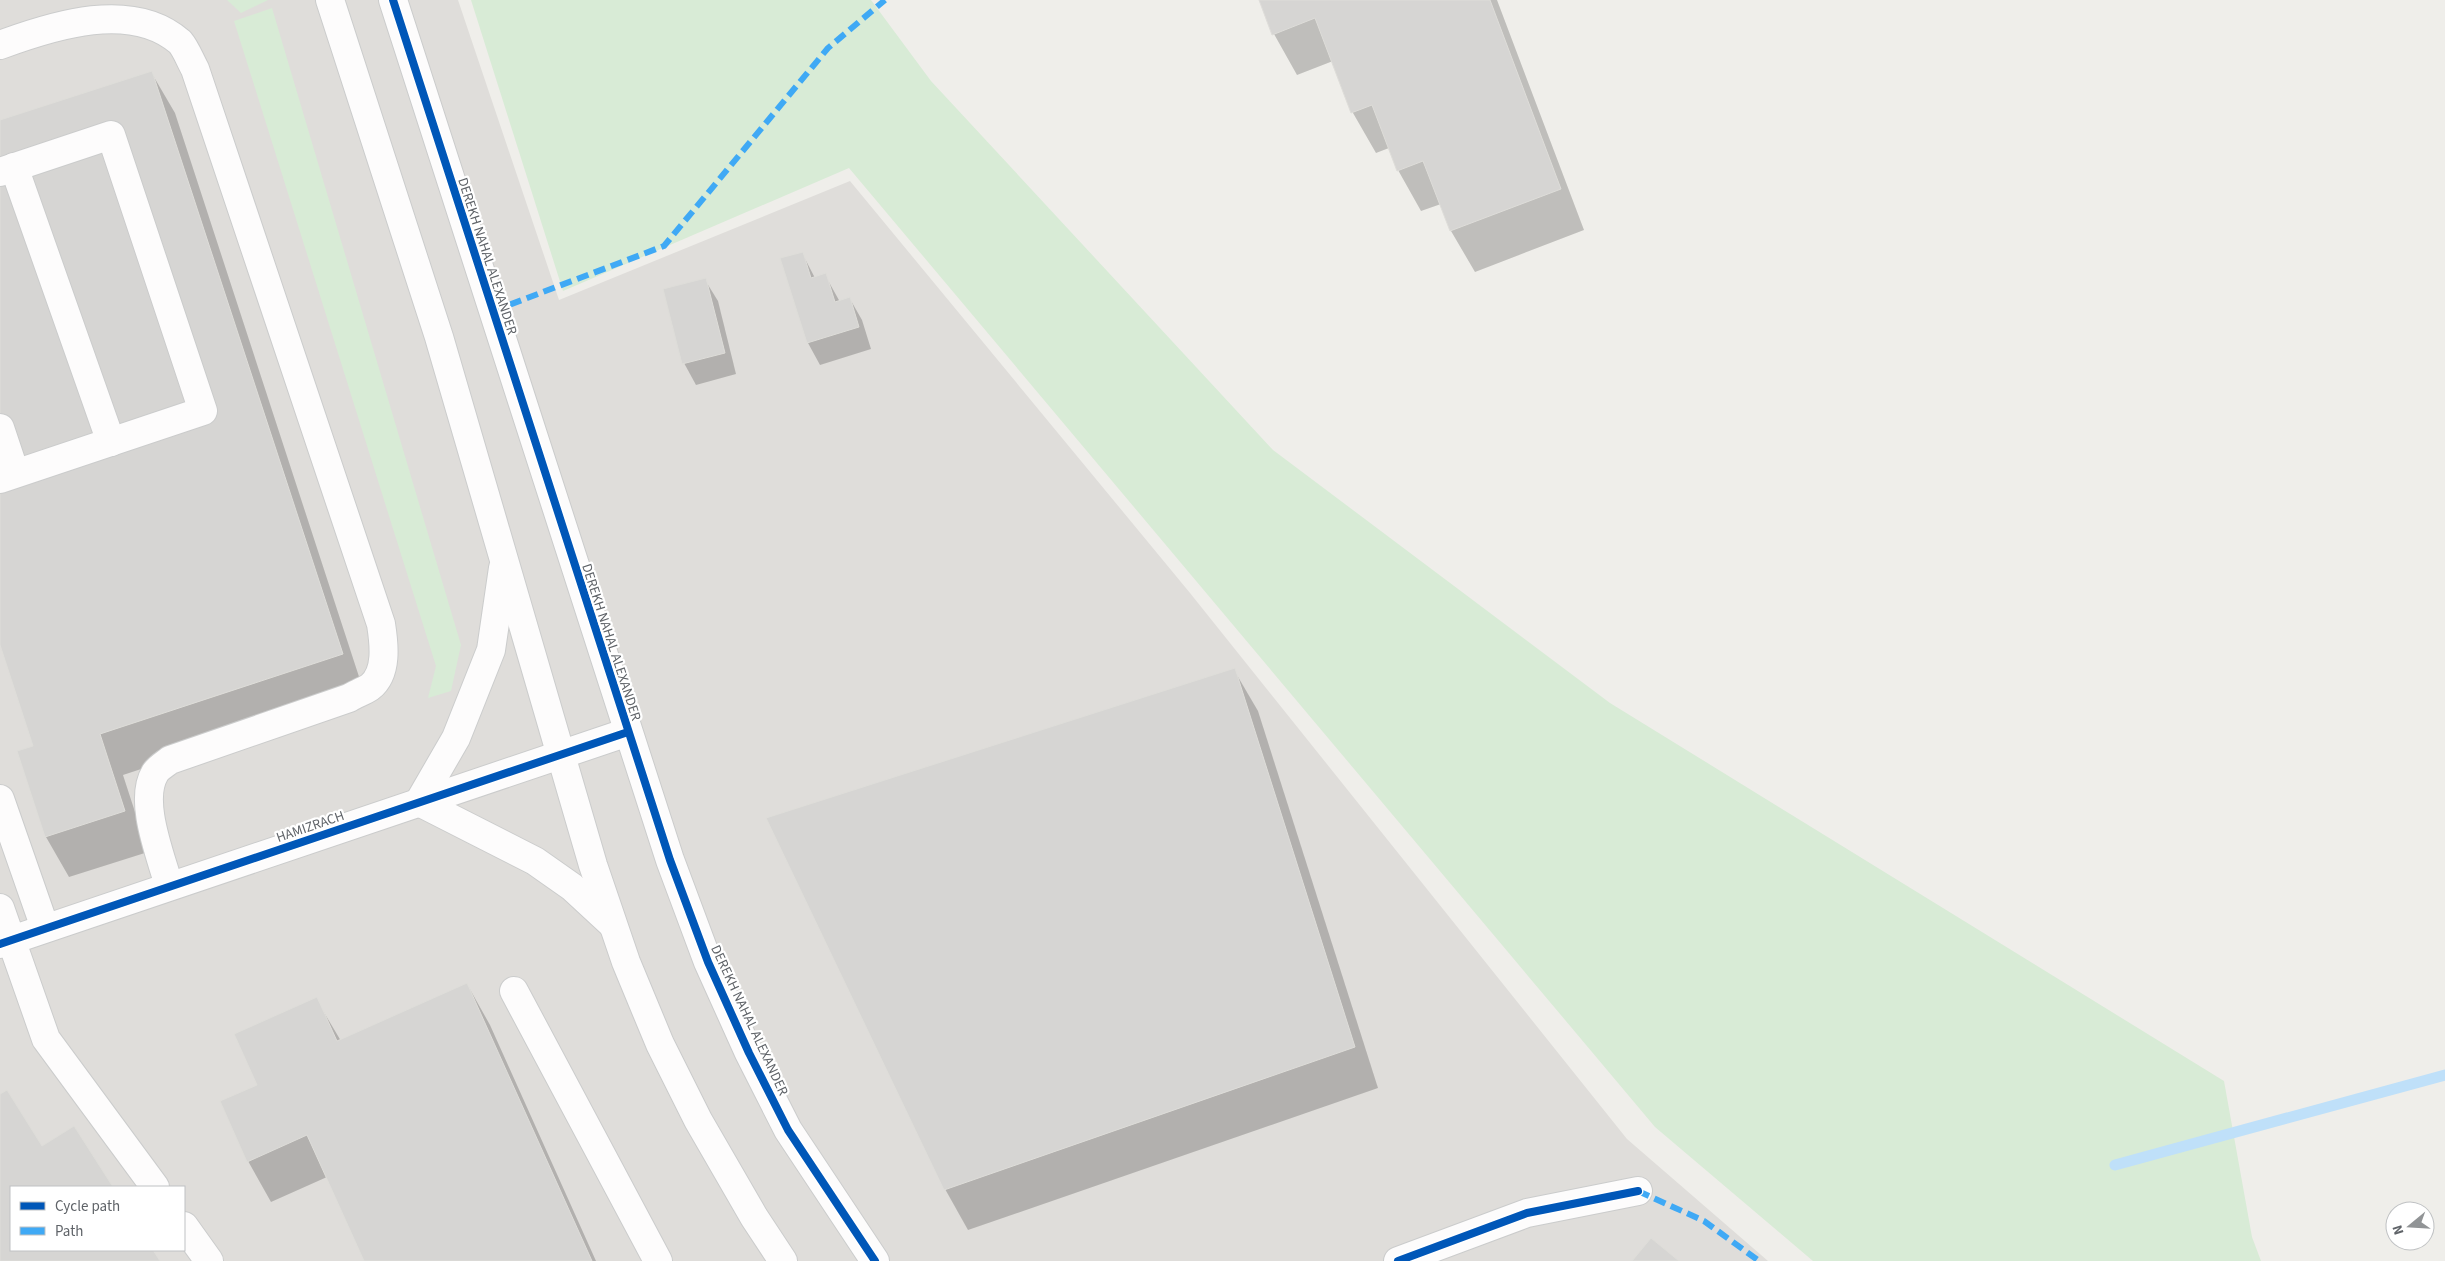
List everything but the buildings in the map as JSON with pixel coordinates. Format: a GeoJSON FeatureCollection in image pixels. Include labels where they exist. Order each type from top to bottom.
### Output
{"type":"FeatureCollection","features":[{"type":"Feature","properties":{"kind":"street"},"geometry":{"type":"LineString","coordinates":[[330,0],[439,337],[593,865],[613,925],[660,1044],[698,1120],[754,1217],[783,1261]]}},
{"type":"Feature","properties":{"kind":"street","name":"DEREKH NAHAL ALEXANDER"},"geometry":{"type":"LineString","coordinates":[[393,0],[628,732],[687,907],[708,962],[749,1053],[788,1130],[875,1261]]}},
{"type":"Feature","properties":{"kind":"street"},"geometry":{"type":"LineString","coordinates":[[0,45],[69,19],[130,15],[157,24],[180,42],[195,68],[381,624],[384,644],[383,666],[372,686],[349,698],[170,760],[156,771],[149,788],[148,806],[169,886]]}},
{"type":"Feature","properties":{"kind":"street"},"geometry":{"type":"LineString","coordinates":[[0,428],[8,476],[111,442],[203,411],[111,134],[7,170],[111,442]]}},
{"type":"Feature","properties":{"kind":"street"},"geometry":{"type":"LineString","coordinates":[[504,559],[490,650],[456,738],[419,802],[535,861],[572,887],[613,925]]}},
{"type":"Feature","properties":{"kind":"street","name":"HAMIZRACH"},"geometry":{"type":"LineString","coordinates":[[6,942],[628,732]]}},
{"type":"Feature","properties":{"kind":"street"},"geometry":{"type":"LineString","coordinates":[[0,799],[45,928]]}},
{"type":"Feature","properties":{"kind":"street"},"geometry":{"type":"LineString","coordinates":[[0,908],[6,942],[46,1039],[154,1186]]}},
{"type":"Feature","properties":{"kind":"street"},"geometry":{"type":"LineString","coordinates":[[514,990],[658,1261]]}},
{"type":"Feature","properties":{"kind":"street"},"geometry":{"type":"LineString","coordinates":[[1398,1261],[1527,1213],[1638,1191]]}},
{"type":"Feature","properties":{"kind":"street"},"geometry":{"type":"LineString","coordinates":[[185,1227],[209,1261]]}},
{"type":"Feature","properties":{"kind":"shaded area"},"geometry":{"type":"Polygon","coordinates":[[[0,0],[458,0],[559,300],[850,181],[1190,593],[1627,1139],[1768,1261],[0,1261],[0,0]]]}},
{"type":"Feature","properties":{"kind":"green space"},"geometry":{"type":"Polygon","coordinates":[[[227,0],[268,0],[241,13],[227,0]]]}},
{"type":"Feature","properties":{"kind":"green space"},"geometry":{"type":"Polygon","coordinates":[[[471,0],[871,0],[931,81],[1273,450],[1610,703],[2224,1081],[2252,1237],[2261,1261],[1813,1261],[1655,1127],[849,168],[563,291],[471,0]]]}},
{"type":"Feature","properties":{"kind":"green space"},"geometry":{"type":"Polygon","coordinates":[[[272,8],[461,645],[451,691],[428,698],[436,666],[234,21],[272,8]]]}},
{"type":"Feature","properties":{"kind":"waterway"},"geometry":{"type":"LineString","coordinates":[[2115,1165],[2445,1075]]}},
{"type":"Feature","properties":{"kind":"marked path"},"geometry":{"type":"LineString","coordinates":[[493,311],[664,246],[828,48],[885,0]]}},
{"type":"Feature","properties":{"kind":"marked path"},"geometry":{"type":"LineString","coordinates":[[1638,1191],[1704,1221],[1759,1261]]}},
{"type":"Feature","properties":{"kind":"cycle path"},"geometry":{"type":"LineString","coordinates":[[393,0],[670,860],[708,962],[749,1053],[788,1130],[875,1261]]}},
{"type":"Feature","properties":{"kind":"cycle path"},"geometry":{"type":"LineString","coordinates":[[0,944],[628,732]]}},
{"type":"Feature","properties":{"kind":"cycle path"},"geometry":{"type":"LineString","coordinates":[[1398,1261],[1527,1213],[1638,1191]]}}]}
